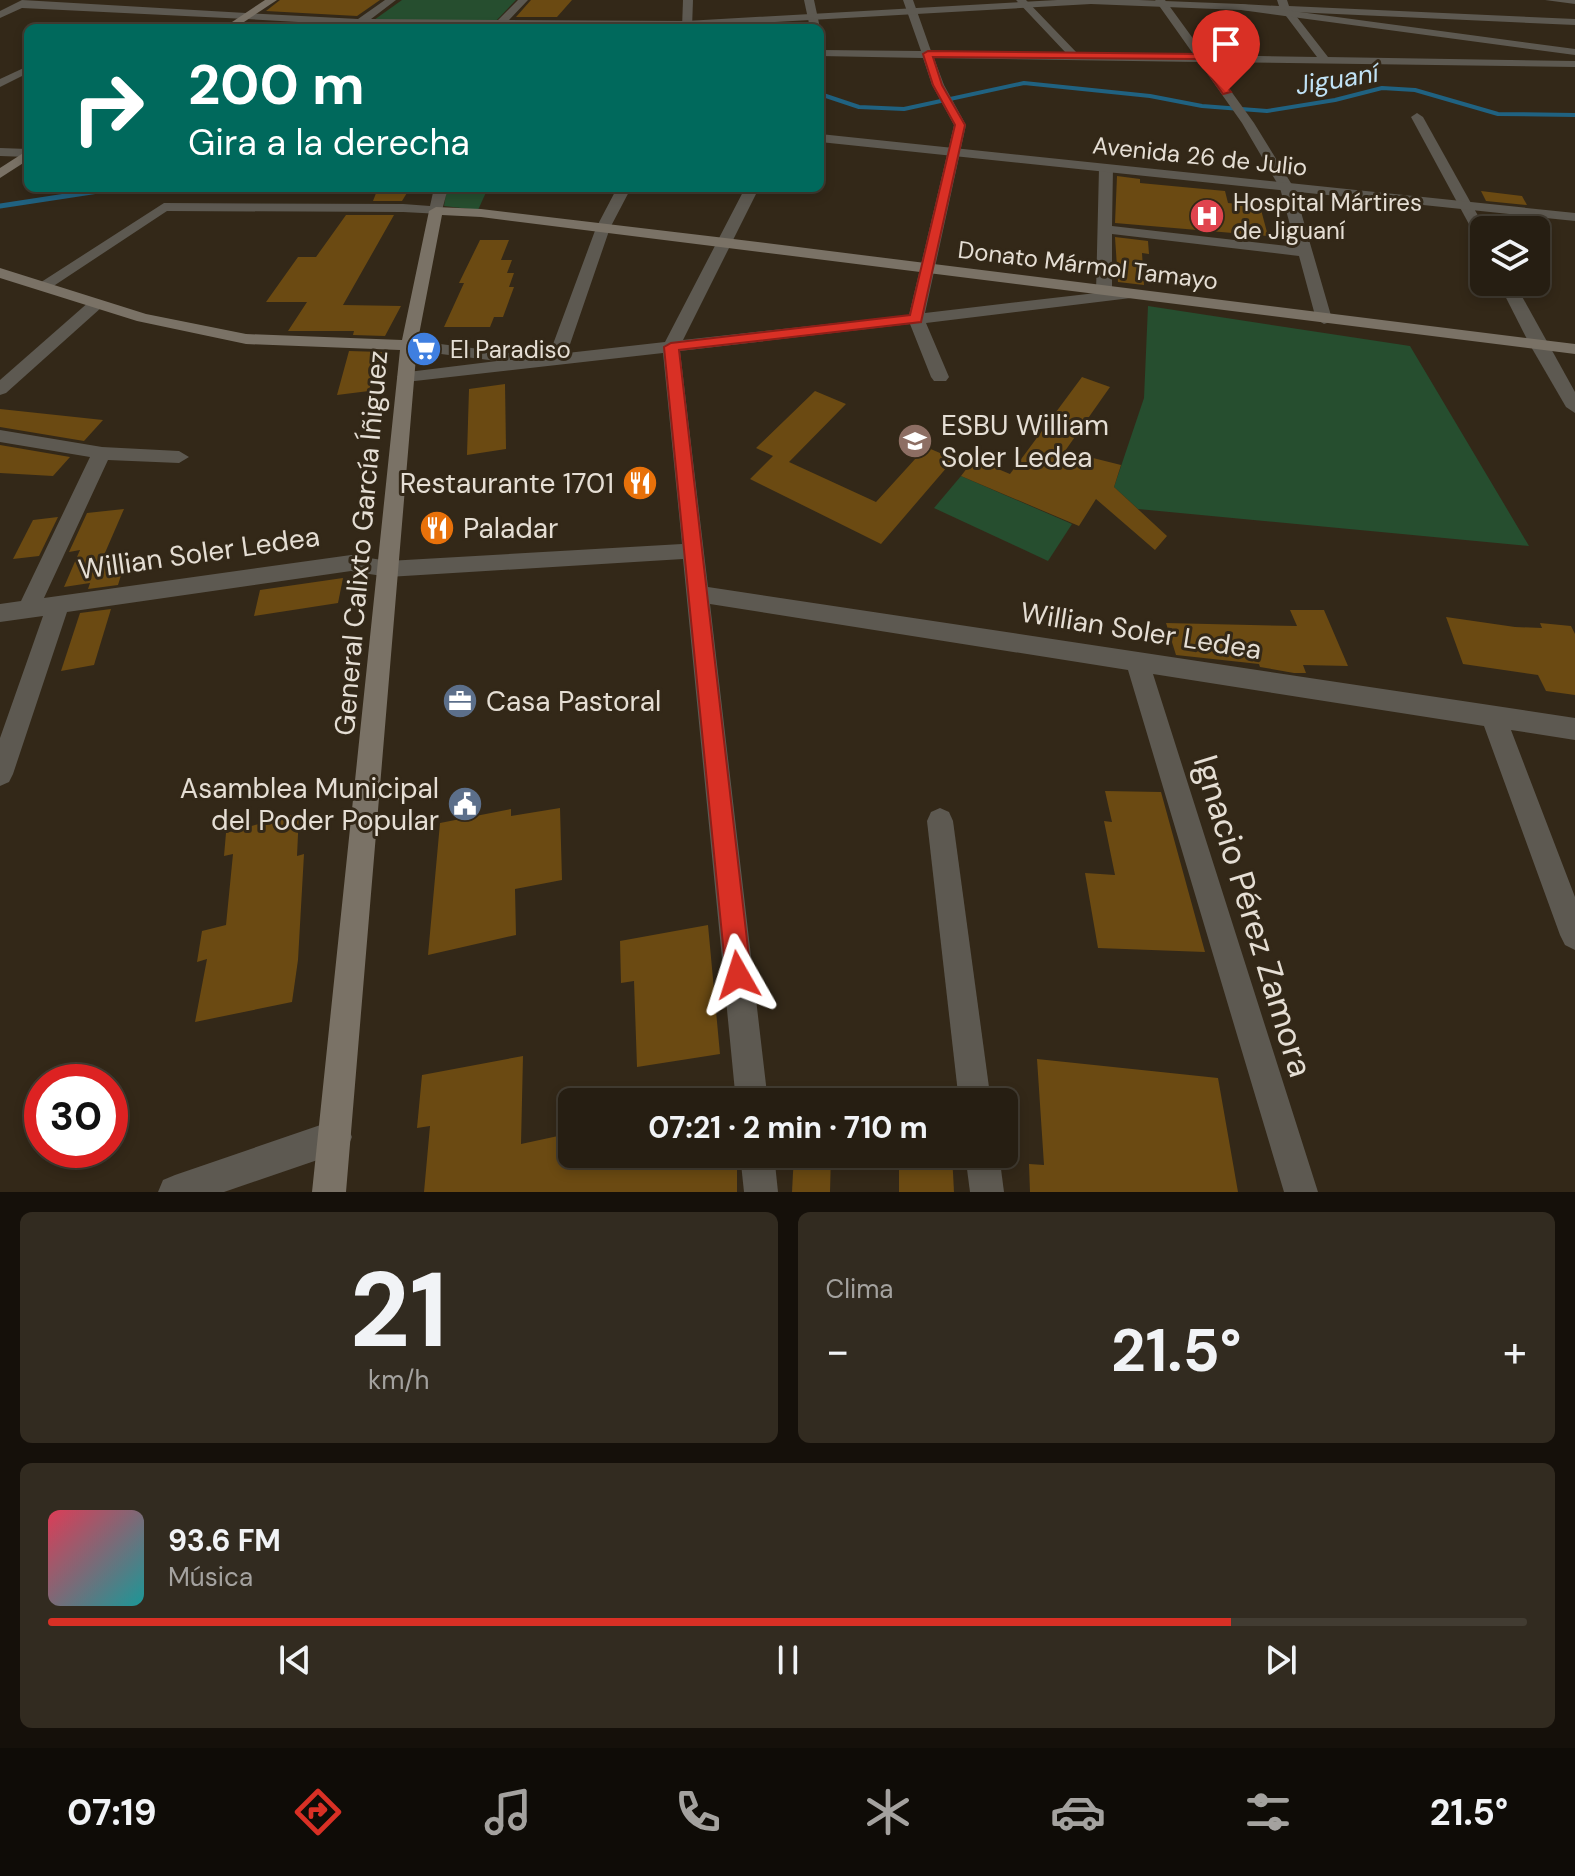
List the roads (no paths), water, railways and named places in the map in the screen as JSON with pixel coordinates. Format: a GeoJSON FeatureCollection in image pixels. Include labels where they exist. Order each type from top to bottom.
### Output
{"type":"FeatureCollection","features":[{"type":"Feature","properties":{"kind":"main road"},"geometry":{"type":"LineString","coordinates":[[234,24],[272,0]]}},
{"type":"Feature","properties":{"kind":"main road"},"geometry":{"type":"LineString","coordinates":[[0,174],[24,157]]}},
{"type":"Feature","properties":{"kind":"main road","name":"Donato Mármol Tamayo"},"geometry":{"type":"LineString","coordinates":[[438,200],[603,228],[1104,293]]}},
{"type":"Feature","properties":{"kind":"main road","name":"General Calixto García Íñiguez"},"geometry":{"type":"LineString","coordinates":[[329,1192],[409,345],[438,200]]}},
{"type":"Feature","properties":{"kind":"main road"},"geometry":{"type":"LineString","coordinates":[[3,277],[43,286],[143,318],[246,339],[409,345]]}},
{"type":"Feature","properties":{"kind":"main road","name":"Donato Mármol Tamayo"},"geometry":{"type":"LineString","coordinates":[[1133,294],[1575,349]]}},
{"type":"Feature","properties":{"kind":"street"},"geometry":{"type":"LineString","coordinates":[[114,23],[157,0]]}},
{"type":"Feature","properties":{"kind":"street"},"geometry":{"type":"LineString","coordinates":[[357,24],[391,0]]}},
{"type":"Feature","properties":{"kind":"street"},"geometry":{"type":"LineString","coordinates":[[500,24],[523,0]]}},
{"type":"Feature","properties":{"kind":"street"},"geometry":{"type":"LineString","coordinates":[[686,24],[688,0]]}},
{"type":"Feature","properties":{"kind":"street"},"geometry":{"type":"LineString","coordinates":[[809,0],[814,22]]}},
{"type":"Feature","properties":{"kind":"street"},"geometry":{"type":"LineString","coordinates":[[1065,0],[1477,15],[1509,13],[1575,22]]}},
{"type":"Feature","properties":{"kind":"street"},"geometry":{"type":"LineString","coordinates":[[1550,0],[1575,1]]}},
{"type":"Feature","properties":{"kind":"street"},"geometry":{"type":"LineString","coordinates":[[750,24],[814,22],[910,6],[1091,1]]}},
{"type":"Feature","properties":{"kind":"street"},"geometry":{"type":"LineString","coordinates":[[0,15],[25,2],[134,12],[246,16],[344,24]]}},
{"type":"Feature","properties":{"kind":"street"},"geometry":{"type":"LineString","coordinates":[[1161,2],[1248,123],[1287,188],[1324,319]]}},
{"type":"Feature","properties":{"kind":"street"},"geometry":{"type":"LineString","coordinates":[[1023,3],[1074,56]]}},
{"type":"Feature","properties":{"kind":"street"},"geometry":{"type":"LineString","coordinates":[[910,6],[938,85],[960,125],[916,319],[940,377]]}},
{"type":"Feature","properties":{"kind":"street"},"geometry":{"type":"LineString","coordinates":[[1284,7],[1575,52]]}},
{"type":"Feature","properties":{"kind":"street"},"geometry":{"type":"LineString","coordinates":[[1284,7],[1323,58]]}},
{"type":"Feature","properties":{"kind":"street"},"geometry":{"type":"LineString","coordinates":[[1477,15],[1486,39]]}},
{"type":"Feature","properties":{"kind":"street"},"geometry":{"type":"LineString","coordinates":[[824,53],[1201,56],[1575,64]]}},
{"type":"Feature","properties":{"kind":"street"},"geometry":{"type":"LineString","coordinates":[[0,84],[24,71]]}},
{"type":"Feature","properties":{"kind":"street"},"geometry":{"type":"LineString","coordinates":[[0,76],[24,77]]}},
{"type":"Feature","properties":{"kind":"street"},"geometry":{"type":"LineString","coordinates":[[1417,117],[1473,216]]}},
{"type":"Feature","properties":{"kind":"street","name":"Avenida 26 de Julio"},"geometry":{"type":"LineString","coordinates":[[824,138],[1575,217]]}},
{"type":"Feature","properties":{"kind":"street"},"geometry":{"type":"LineString","coordinates":[[0,152],[24,154]]}},
{"type":"Feature","properties":{"kind":"street"},"geometry":{"type":"LineString","coordinates":[[1104,293],[1106,168]]}},
{"type":"Feature","properties":{"kind":"street"},"geometry":{"type":"LineString","coordinates":[[549,361],[603,228],[622,192]]}},
{"type":"Feature","properties":{"kind":"street"},"geometry":{"type":"LineString","coordinates":[[750,192],[671,347],[751,1088]]}},
{"type":"Feature","properties":{"kind":"street","name":"Donato Mármol Tamayo"},"geometry":{"type":"LineString","coordinates":[[43,286],[164,207],[403,208],[438,200]]}},
{"type":"Feature","properties":{"kind":"street"},"geometry":{"type":"LineString","coordinates":[[1105,229],[1305,252]]}},
{"type":"Feature","properties":{"kind":"street"},"geometry":{"type":"LineString","coordinates":[[406,377],[916,319],[1104,293],[1133,294]]}},
{"type":"Feature","properties":{"kind":"street"},"geometry":{"type":"LineString","coordinates":[[1513,296],[1575,407]]}},
{"type":"Feature","properties":{"kind":"street"},"geometry":{"type":"LineString","coordinates":[[0,389],[96,304]]}},
{"type":"Feature","properties":{"kind":"street"},"geometry":{"type":"LineString","coordinates":[[409,345],[549,361]]}},
{"type":"Feature","properties":{"kind":"street"},"geometry":{"type":"LineString","coordinates":[[0,436],[102,453],[179,457]]}},
{"type":"Feature","properties":{"kind":"street"},"geometry":{"type":"LineString","coordinates":[[28,609],[102,453]]}},
{"type":"Feature","properties":{"kind":"street","name":"Willian Soler Ledea"},"geometry":{"type":"LineString","coordinates":[[0,613],[351,563],[388,569],[693,551]]}},
{"type":"Feature","properties":{"kind":"street","name":"Willian Soler Ledea"},"geometry":{"type":"LineString","coordinates":[[698,594],[1575,729]]}},
{"type":"Feature","properties":{"kind":"street"},"geometry":{"type":"LineString","coordinates":[[0,774],[59,603]]}},
{"type":"Feature","properties":{"kind":"street","name":"Ignacio Pérez Zamora"},"geometry":{"type":"LineString","coordinates":[[1137,660],[1301,1192]]}},
{"type":"Feature","properties":{"kind":"street"},"geometry":{"type":"LineString","coordinates":[[1493,716],[1575,935]]}},
{"type":"Feature","properties":{"kind":"street"},"geometry":{"type":"LineString","coordinates":[[940,821],[973,1088]]}},
{"type":"Feature","properties":{"kind":"street"},"geometry":{"type":"LineString","coordinates":[[175,1192],[335,1137]]}},
{"type":"Feature","properties":{"kind":"street"},"geometry":{"type":"LineString","coordinates":[[758,1168],[761,1192]]}},
{"type":"Feature","properties":{"kind":"street"},"geometry":{"type":"LineString","coordinates":[[984,1168],[987,1192]]}},
{"type":"Feature","properties":{"kind":"waterway","name":"Jiguaní"},"geometry":{"type":"LineString","coordinates":[[824,95],[859,107],[904,109],[1024,83],[1150,96],[1202,106],[1267,111],[1335,100],[1382,88],[1415,90],[1498,114],[1575,115]]}},
{"type":"Feature","properties":{"kind":"waterway","name":"Jiguaní"},"geometry":{"type":"LineString","coordinates":[[0,206],[92,192]]}},
{"type":"Feature","properties":{"kind":"place","name":"Hospital Mártires de Jiguaní"},"geometry":{"type":"Point","coordinates":[1207,216]}},
{"type":"Feature","properties":{"kind":"place","name":"El Paradiso"},"geometry":{"type":"Point","coordinates":[424,349]}},
{"type":"Feature","properties":{"kind":"place","name":"ESBU William Soler Ledea"},"geometry":{"type":"Point","coordinates":[915,441]}},
{"type":"Feature","properties":{"kind":"place","name":"Restaurante 1701"},"geometry":{"type":"Point","coordinates":[640,483]}},
{"type":"Feature","properties":{"kind":"place","name":"Paladar"},"geometry":{"type":"Point","coordinates":[437,528]}},
{"type":"Feature","properties":{"kind":"place","name":"Casa Pastoral"},"geometry":{"type":"Point","coordinates":[460,701]}},
{"type":"Feature","properties":{"kind":"place","name":"Asamblea Municipal del Poder Popular"},"geometry":{"type":"Point","coordinates":[465,804]}}]}
